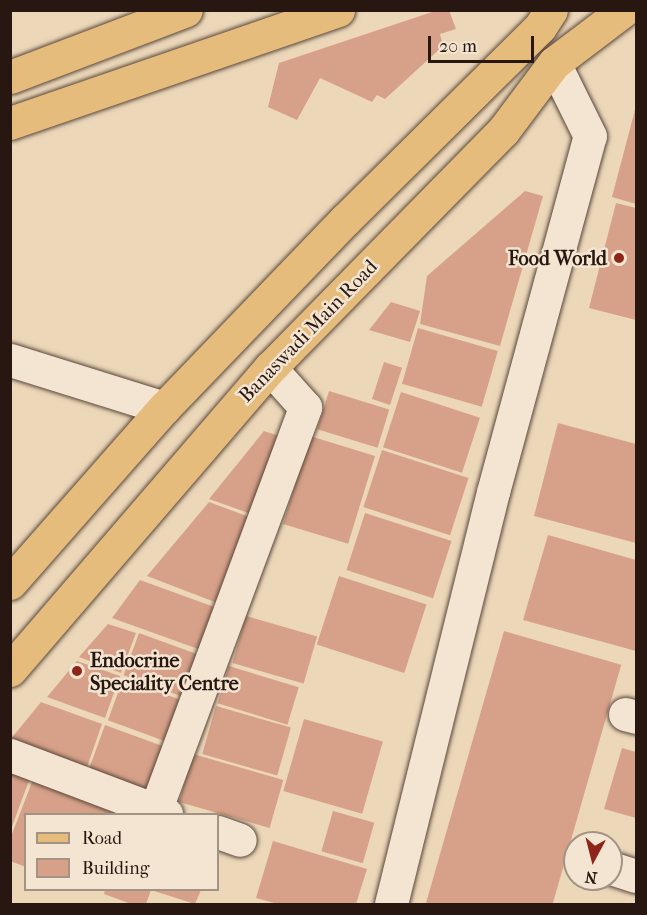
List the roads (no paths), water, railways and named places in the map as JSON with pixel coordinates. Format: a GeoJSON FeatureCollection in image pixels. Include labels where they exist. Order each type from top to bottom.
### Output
{"type":"FeatureCollection","features":[{"type":"Feature","properties":{"kind":"main road"},"geometry":{"type":"LineString","coordinates":[[10,77],[186,10]]}},
{"type":"Feature","properties":{"kind":"main road"},"geometry":{"type":"LineString","coordinates":[[10,123],[338,10]]}},
{"type":"Feature","properties":{"kind":"main road","name":"Banaswadi Main Road"},"geometry":{"type":"LineString","coordinates":[[10,670],[270,368],[503,131],[554,63],[624,10]]}},
{"type":"Feature","properties":{"kind":"main road"},"geometry":{"type":"LineString","coordinates":[[542,16],[554,63]]}},
{"type":"Feature","properties":{"kind":"main road"},"geometry":{"type":"LineString","coordinates":[[10,583],[164,408],[542,16]]}},
{"type":"Feature","properties":{"kind":"street"},"geometry":{"type":"LineString","coordinates":[[391,904],[493,492],[590,136],[554,63]]}},
{"type":"Feature","properties":{"kind":"street"},"geometry":{"type":"LineString","coordinates":[[10,360],[164,408]]}},
{"type":"Feature","properties":{"kind":"street"},"geometry":{"type":"LineString","coordinates":[[10,755],[160,813],[305,407],[270,368]]}},
{"type":"Feature","properties":{"kind":"place","name":"Food World"},"geometry":{"type":"Point","coordinates":[619,258]}},
{"type":"Feature","properties":{"kind":"place","name":"Endocrine Speciality Centre"},"geometry":{"type":"Point","coordinates":[77,671]}}]}
